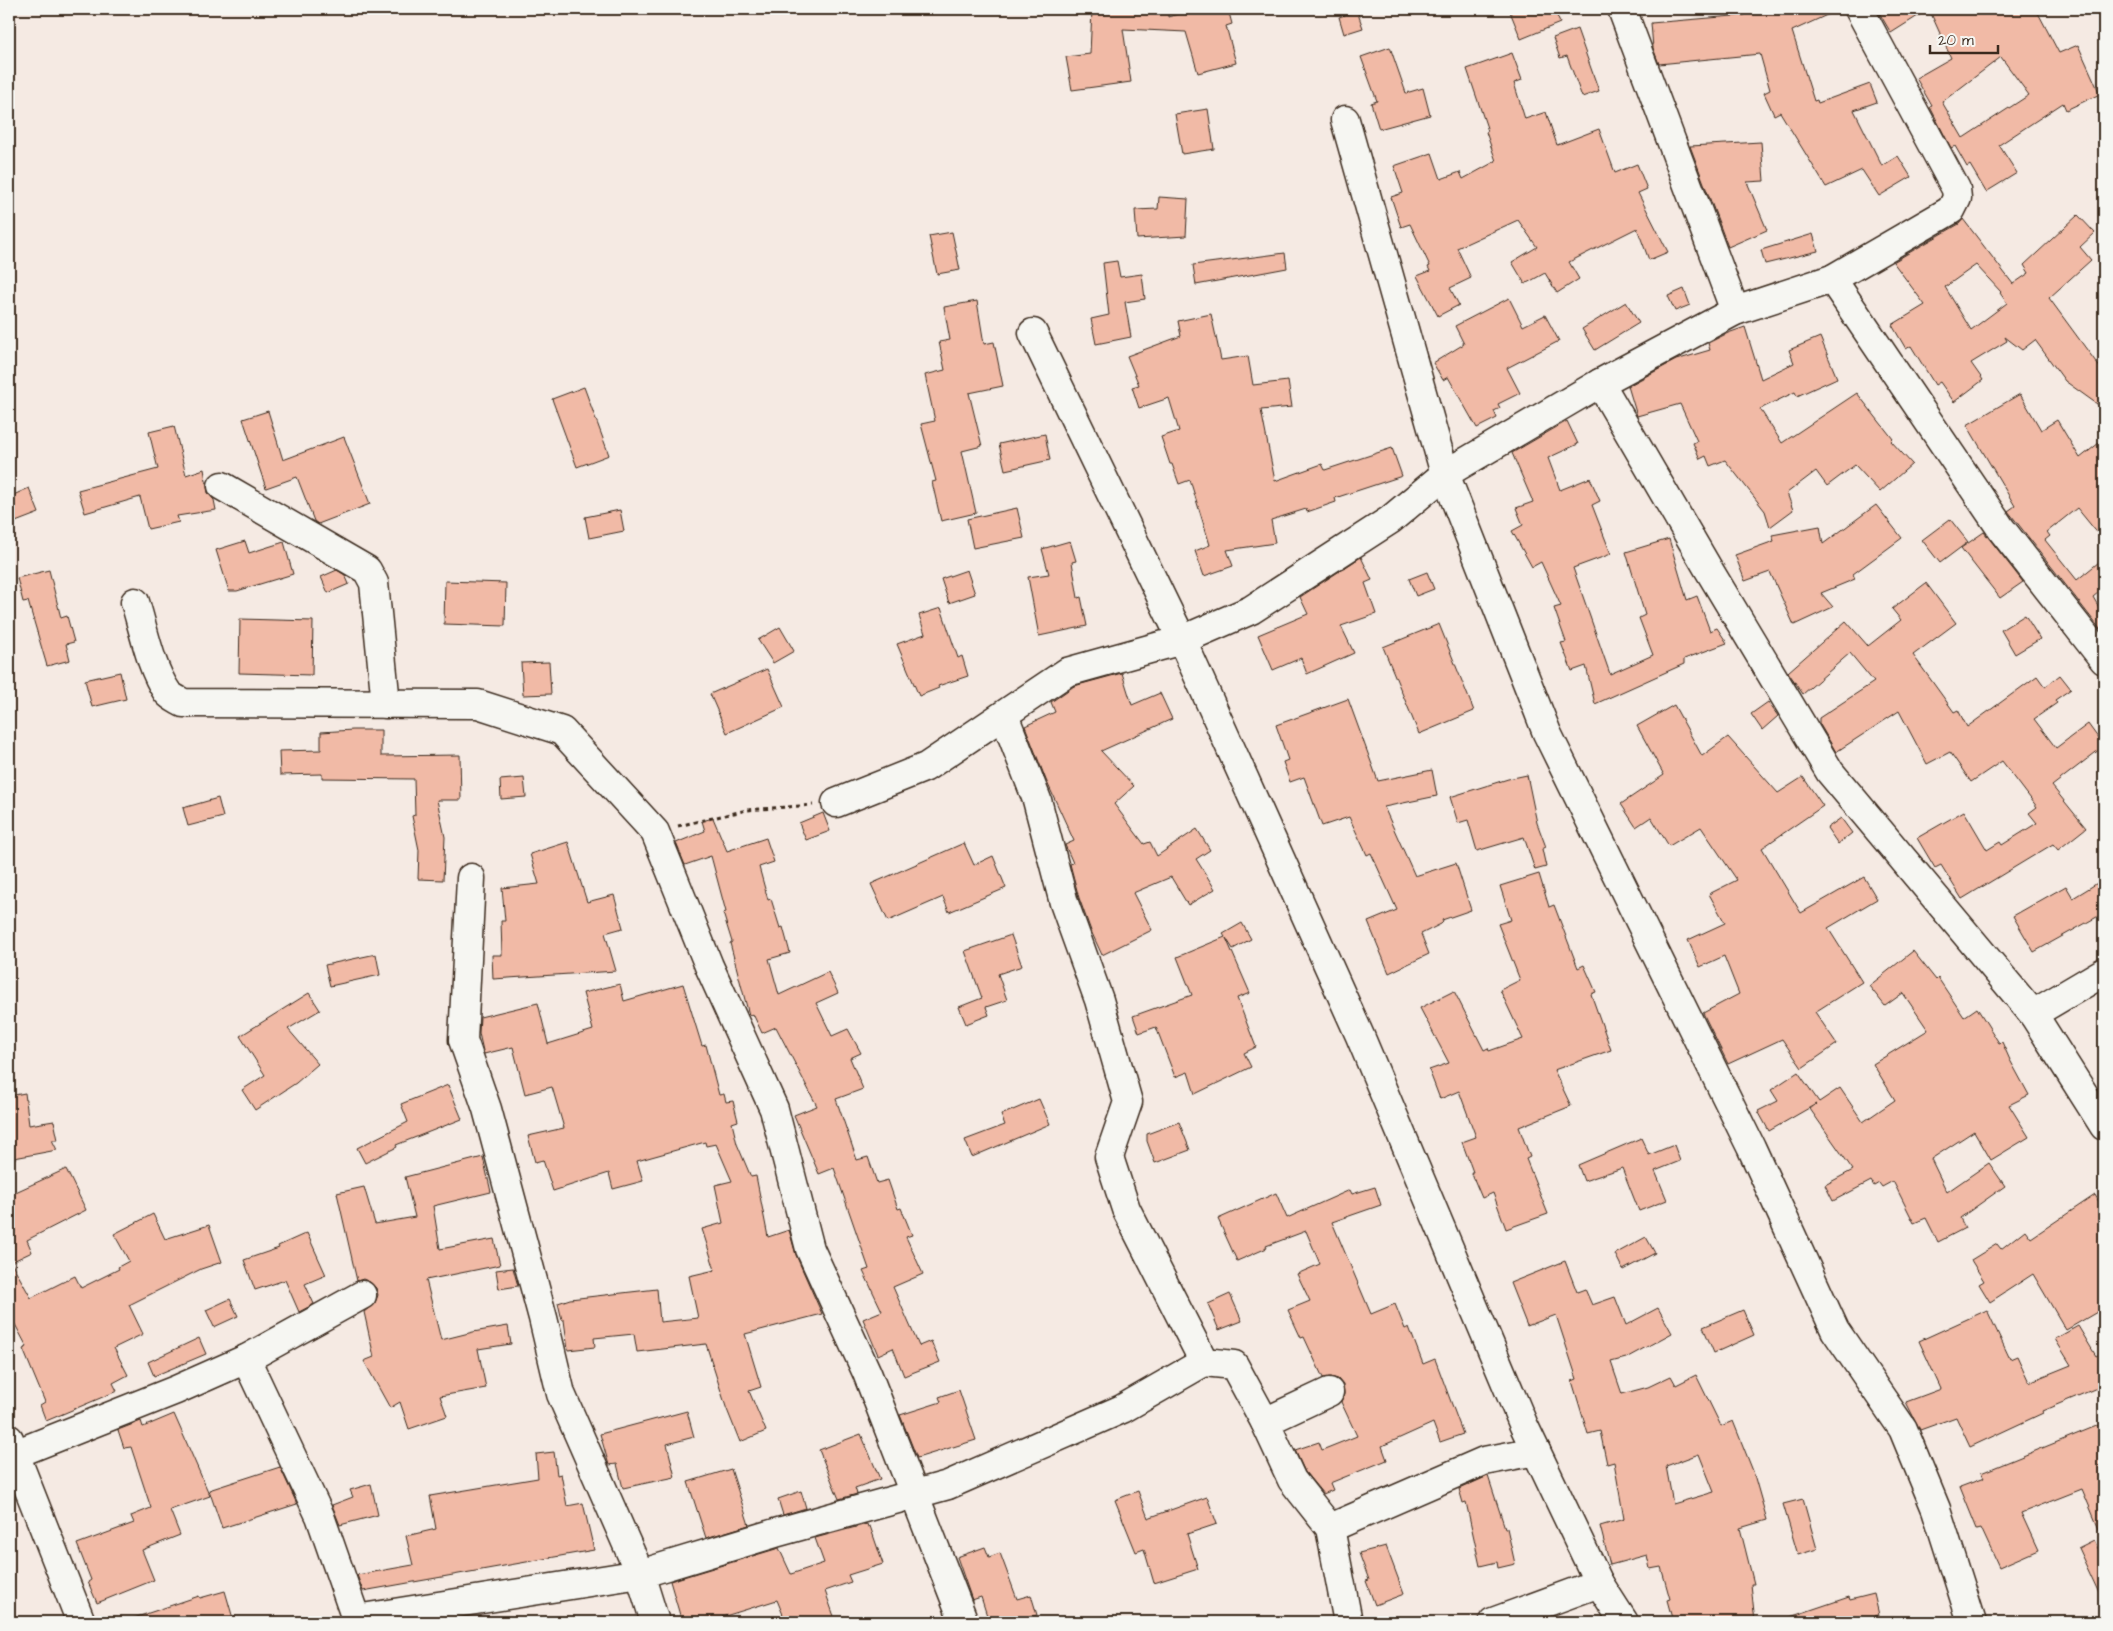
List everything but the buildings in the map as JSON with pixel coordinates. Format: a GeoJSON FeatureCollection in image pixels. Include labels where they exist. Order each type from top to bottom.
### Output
{"type":"FeatureCollection","features":[{"type":"Feature","properties":{"kind":"street"},"geometry":{"type":"LineString","coordinates":[[1622,9],[1735,311]]}},
{"type":"Feature","properties":{"kind":"street"},"geometry":{"type":"LineString","coordinates":[[836,804],[926,767],[1067,672],[1182,640],[1251,610],[1390,520],[1445,474],[1600,383],[1735,311],[1832,279],[1951,210],[1957,198],[1951,180],[1859,9]]}},
{"type":"Feature","properties":{"kind":"street"},"geometry":{"type":"LineString","coordinates":[[1345,120],[1445,474],[1547,733],[1751,1146],[1835,1330],[1902,1429],[1936,1509],[1972,1622]]}},
{"type":"Feature","properties":{"kind":"street"},"geometry":{"type":"LineString","coordinates":[[1832,279],[2002,530],[2104,660]]}},
{"type":"Feature","properties":{"kind":"street"},"geometry":{"type":"LineString","coordinates":[[1033,333],[1182,640],[1360,1036],[1536,1451],[1599,1582],[1624,1622]]}},
{"type":"Feature","properties":{"kind":"street"},"geometry":{"type":"LineString","coordinates":[[1600,383],[1830,772],[2032,1014],[2104,1126]]}},
{"type":"Feature","properties":{"kind":"street"},"geometry":{"type":"LineString","coordinates":[[222,486],[367,570],[374,583],[386,704]]}},
{"type":"Feature","properties":{"kind":"street"},"geometry":{"type":"LineString","coordinates":[[135,602],[151,657],[159,675],[168,694],[183,704],[478,704],[562,731],[655,832],[709,966],[774,1109],[810,1249],[867,1373],[964,1622]]}},
{"type":"Feature","properties":{"kind":"street"},"geometry":{"type":"LineString","coordinates":[[1004,715],[1038,800],[1064,903],[1099,1000],[1128,1102],[1109,1157],[1126,1209],[1204,1362]]}},
{"type":"Feature","properties":{"kind":"street"},"geometry":{"type":"LineString","coordinates":[[471,878],[464,1040],[490,1118],[543,1318],[561,1394],[640,1574],[655,1622]]}},
{"type":"Feature","properties":{"kind":"street"},"geometry":{"type":"LineString","coordinates":[[2032,1014],[2104,972]]}},
{"type":"Feature","properties":{"kind":"street"},"geometry":{"type":"LineString","coordinates":[[81,1622],[12,1446],[176,1390],[246,1359],[362,1295]]}},
{"type":"Feature","properties":{"kind":"street"},"geometry":{"type":"LineString","coordinates":[[246,1359],[320,1516],[356,1621],[640,1574],[948,1485],[1122,1409],[1204,1362],[1234,1365],[1265,1422],[1292,1480],[1330,1528],[1348,1622]]}},
{"type":"Feature","properties":{"kind":"street"},"geometry":{"type":"LineString","coordinates":[[1265,1422],[1329,1392]]}},
{"type":"Feature","properties":{"kind":"street"},"geometry":{"type":"LineString","coordinates":[[1330,1528],[1484,1461],[1536,1451]]}},
{"type":"Feature","properties":{"kind":"street"},"geometry":{"type":"LineString","coordinates":[[1493,1622],[1599,1582]]}},
{"type":"Feature","properties":{"kind":"path"},"geometry":{"type":"LineString","coordinates":[[655,832],[747,810],[836,804]]}}]}
